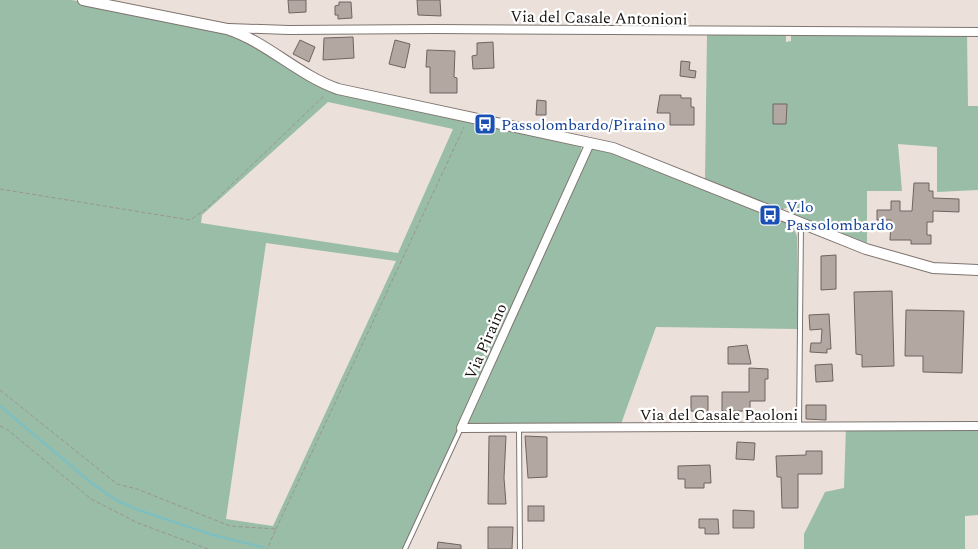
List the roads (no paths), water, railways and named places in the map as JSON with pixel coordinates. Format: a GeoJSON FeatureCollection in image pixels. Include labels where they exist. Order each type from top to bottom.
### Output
{"type":"FeatureCollection","features":[{"type":"Feature","properties":{"kind":"street"},"geometry":{"type":"LineString","coordinates":[[83,0],[219,27],[245,36],[333,88],[590,143],[639,157],[801,225],[866,249],[922,266],[944,270],[978,270]]}},
{"type":"Feature","properties":{"kind":"street","name":"Via del Casale Antonioni"},"geometry":{"type":"LineString","coordinates":[[219,27],[289,30],[978,32]]}},
{"type":"Feature","properties":{"kind":"street","name":"Via Piraino"},"geometry":{"type":"LineString","coordinates":[[461,428],[590,143]]}},
{"type":"Feature","properties":{"kind":"street","name":"Via del Casale Paoloni"},"geometry":{"type":"LineString","coordinates":[[461,428],[978,426]]}},
{"type":"Feature","properties":{"kind":"lane"},"geometry":{"type":"LineString","coordinates":[[799,428],[801,225]]}},
{"type":"Feature","properties":{"kind":"lane","name":"Via Piraino"},"geometry":{"type":"LineString","coordinates":[[405,549],[461,428]]}},
{"type":"Feature","properties":{"kind":"lane"},"geometry":{"type":"LineString","coordinates":[[518,428],[520,549]]}},
{"type":"Feature","properties":{"kind":"waterway"},"geometry":{"type":"LineString","coordinates":[[0,406],[89,481],[116,500],[138,510],[213,535],[262,547]]}},
{"type":"Feature","properties":{"kind":"place","name":"Passolombardo/Piraino"},"geometry":{"type":"Point","coordinates":[485,124]}},
{"type":"Feature","properties":{"kind":"place","name":"V.lo Passolombardo"},"geometry":{"type":"Point","coordinates":[770,215]}}]}
